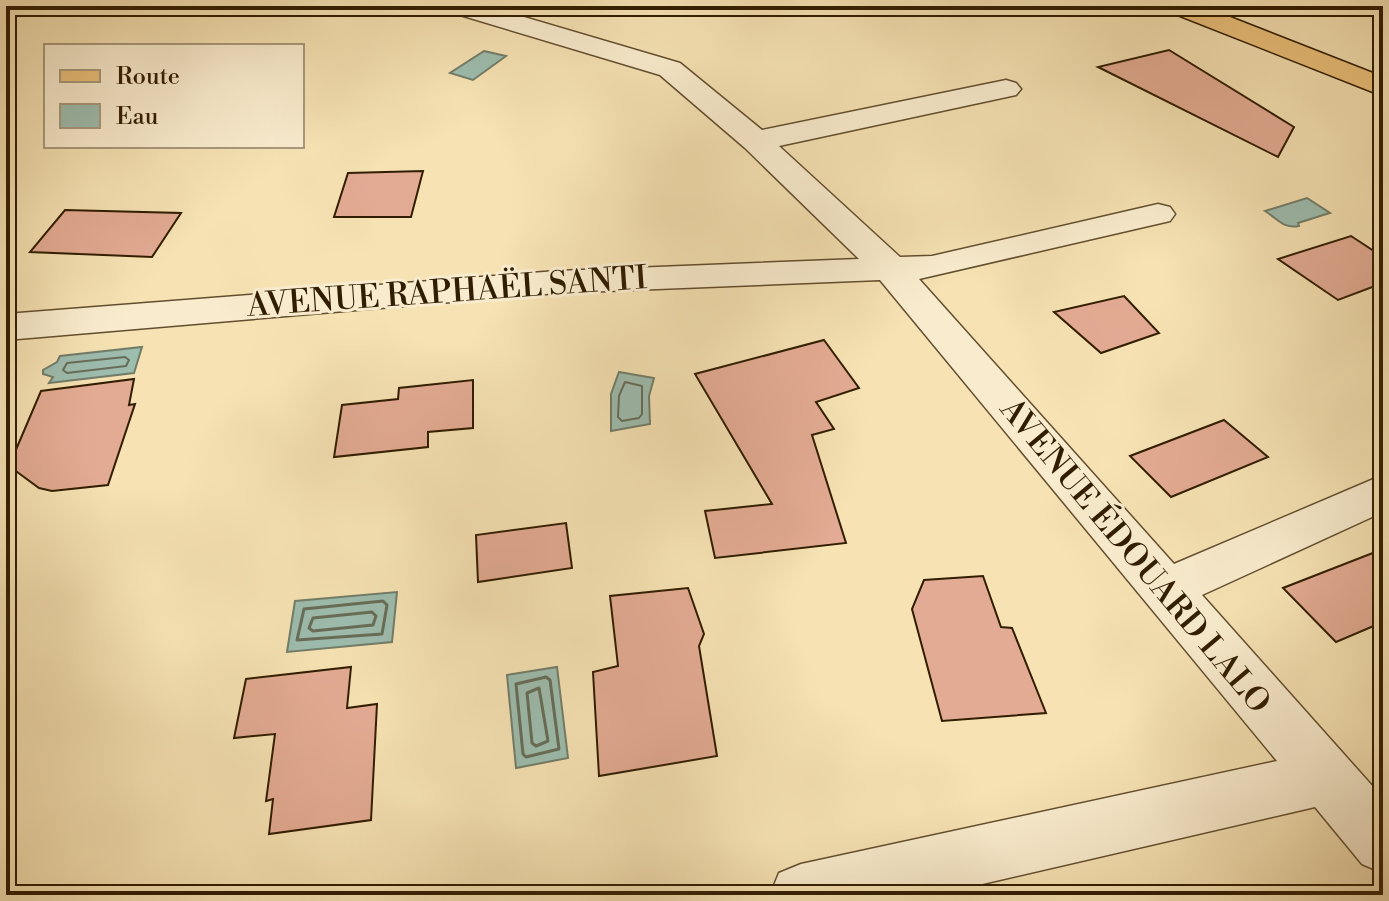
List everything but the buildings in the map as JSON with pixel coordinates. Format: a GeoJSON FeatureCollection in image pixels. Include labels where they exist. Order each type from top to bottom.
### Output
{"type":"FeatureCollection","features":[{"type":"Feature","properties":{"kind":"main road"},"geometry":{"type":"LineString","coordinates":[[1179,6],[1383,87]]}},
{"type":"Feature","properties":{"kind":"main road"},"geometry":{"type":"LineString","coordinates":[[1222,6],[1383,68]]}},
{"type":"Feature","properties":{"kind":"street","name":"AVENUE ÉDOUARD LALO"},"geometry":{"type":"LineString","coordinates":[[459,6],[670,69],[756,141],[889,267],[1324,778],[1383,843]]}},
{"type":"Feature","properties":{"kind":"street"},"geometry":{"type":"LineString","coordinates":[[1272,42],[1330,56],[1383,78]]}},
{"type":"Feature","properties":{"kind":"street"},"geometry":{"type":"LineString","coordinates":[[756,141],[1006,89]]}},
{"type":"Feature","properties":{"kind":"street","name":"AVENUE RAPHAËL SANTI"},"geometry":{"type":"LineString","coordinates":[[6,327],[557,282],[932,267],[1158,214]]}},
{"type":"Feature","properties":{"kind":"street"},"geometry":{"type":"LineString","coordinates":[[1164,590],[1383,492]]}},
{"type":"Feature","properties":{"kind":"street"},"geometry":{"type":"LineString","coordinates":[[801,895],[1324,778]]}},
{"type":"Feature","properties":{"kind":"water"},"geometry":{"type":"Polygon","coordinates":[[[484,51],[506,56],[473,80],[450,73],[484,51]]]}},
{"type":"Feature","properties":{"kind":"water"},"geometry":{"type":"Polygon","coordinates":[[[1307,198],[1330,213],[1293,227],[1265,211],[1307,198]]]}},
{"type":"Feature","properties":{"kind":"water"},"geometry":{"type":"Polygon","coordinates":[[[142,347],[134,373],[49,383],[53,377],[43,374],[43,370],[57,362],[60,356],[142,347]]]}},
{"type":"Feature","properties":{"kind":"water"},"geometry":{"type":"Polygon","coordinates":[[[619,372],[654,378],[649,396],[650,424],[611,431],[611,394],[619,372]]]}},
{"type":"Feature","properties":{"kind":"water"},"geometry":{"type":"Polygon","coordinates":[[[397,592],[392,642],[287,652],[295,601],[397,592]]]}},
{"type":"Feature","properties":{"kind":"water"},"geometry":{"type":"Polygon","coordinates":[[[557,667],[568,758],[516,768],[507,675],[557,667]]]}}]}
